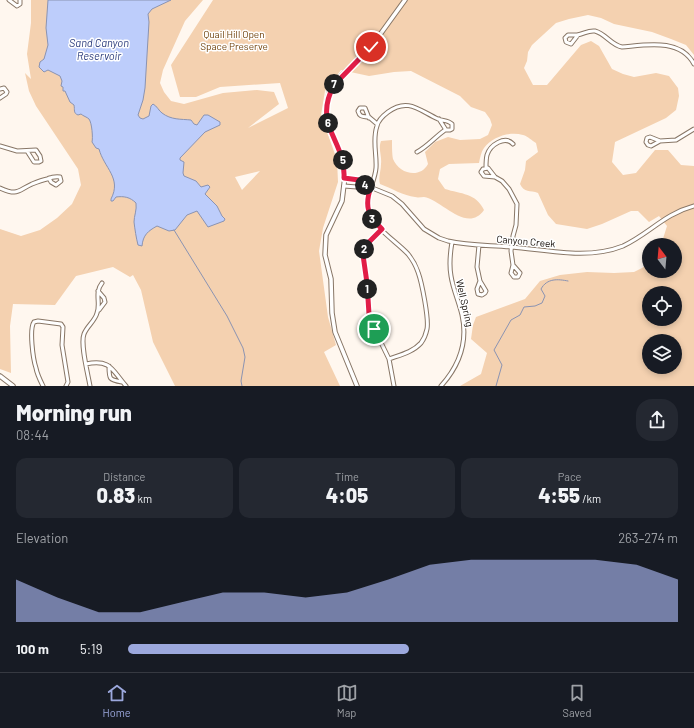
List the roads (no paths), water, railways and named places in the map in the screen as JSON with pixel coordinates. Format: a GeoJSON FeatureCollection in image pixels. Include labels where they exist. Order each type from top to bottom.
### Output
{"type":"FeatureCollection","features":[{"type":"Feature","properties":{"kind":"street"},"geometry":{"type":"LineString","coordinates":[[9,0],[17,6],[20,4],[20,0]]}},
{"type":"Feature","properties":{"kind":"street"},"geometry":{"type":"LineString","coordinates":[[357,386],[335,332],[332,313],[331,280],[324,249],[326,235],[342,202],[345,167],[328,125],[327,102],[338,79],[371,47],[405,0]]}},
{"type":"Feature","properties":{"kind":"street"},"geometry":{"type":"LineString","coordinates":[[578,35],[589,31],[594,31],[602,34],[614,45],[622,47],[641,44],[675,47],[684,53],[694,64]]}},
{"type":"Feature","properties":{"kind":"street"},"geometry":{"type":"LineString","coordinates":[[0,89],[4,88],[7,92],[0,98]]}},
{"type":"Feature","properties":{"kind":"street"},"geometry":{"type":"LineString","coordinates":[[389,359],[409,352],[422,342],[427,330],[427,320],[419,273],[414,263],[408,254],[371,218],[367,203],[375,177],[376,167],[374,140],[377,124],[386,113],[402,106],[408,106],[419,108],[439,120],[450,122],[452,124],[451,130],[445,130],[433,139],[423,150],[417,152]]}},
{"type":"Feature","properties":{"kind":"street"},"geometry":{"type":"LineString","coordinates":[[369,118],[377,124]]}},
{"type":"Feature","properties":{"kind":"street"},"geometry":{"type":"LineString","coordinates":[[439,120],[445,130]]}},
{"type":"Feature","properties":{"kind":"street"},"geometry":{"type":"LineString","coordinates":[[660,141],[676,140],[694,129]]}},
{"type":"Feature","properties":{"kind":"street"},"geometry":{"type":"LineString","coordinates":[[494,177],[484,176],[482,171],[486,168],[487,153],[491,148],[504,140],[508,140],[513,144]]}},
{"type":"Feature","properties":{"kind":"street"},"geometry":{"type":"LineString","coordinates":[[0,146],[17,151],[36,150],[41,161],[34,162],[27,151]]}},
{"type":"Feature","properties":{"kind":"street"},"geometry":{"type":"LineString","coordinates":[[486,168],[488,168],[494,177],[506,185],[512,193],[516,204],[516,225],[512,247],[513,265]]}},
{"type":"Feature","properties":{"kind":"street"},"geometry":{"type":"LineString","coordinates":[[0,188],[11,192],[16,192],[31,184],[49,178]]}},
{"type":"Feature","properties":{"kind":"street","name":"Canyon Creek"},"geometry":{"type":"LineString","coordinates":[[344,178],[358,180],[365,185],[396,198],[424,229],[439,238],[452,242],[479,245],[580,253],[598,252],[622,246],[672,214],[694,206]]}},
{"type":"Feature","properties":{"kind":"street"},"geometry":{"type":"LineString","coordinates":[[357,187],[358,180]]}},
{"type":"Feature","properties":{"kind":"street"},"geometry":{"type":"LineString","coordinates":[[344,186],[357,187],[365,185]]}},
{"type":"Feature","properties":{"kind":"street"},"geometry":{"type":"LineString","coordinates":[[382,229],[366,245],[363,255],[371,322],[389,359],[394,386]]}},
{"type":"Feature","properties":{"kind":"street","name":"Well Spring"},"geometry":{"type":"LineString","coordinates":[[441,386],[457,364],[464,336],[462,318],[451,276],[450,262],[452,242]]}},
{"type":"Feature","properties":{"kind":"street"},"geometry":{"type":"LineString","coordinates":[[479,245],[477,267],[480,281]]}},
{"type":"Feature","properties":{"kind":"street"},"geometry":{"type":"LineString","coordinates":[[98,312],[98,291],[102,283]]}},
{"type":"Feature","properties":{"kind":"street"},"geometry":{"type":"LineString","coordinates":[[90,386],[83,338],[87,328],[105,302],[104,298],[98,291]]}},
{"type":"Feature","properties":{"kind":"street"},"geometry":{"type":"LineString","coordinates":[[43,386],[35,368],[34,359],[32,325],[34,322],[38,321],[61,324],[63,327],[62,346],[68,382],[66,386]]}},
{"type":"Feature","properties":{"kind":"street"},"geometry":{"type":"LineString","coordinates":[[86,364],[96,362],[109,366],[126,386]]}},
{"type":"Feature","properties":{"kind":"street"},"geometry":{"type":"LineString","coordinates":[[109,366],[109,375],[112,380],[122,382]]}},
{"type":"Feature","properties":{"kind":"street"},"geometry":{"type":"LineString","coordinates":[[0,376],[13,386]]}},
{"type":"Feature","properties":{"kind":"water","name":"Sand Canyon Reservoir"},"geometry":{"type":"Polygon","coordinates":[[[48,0],[171,0],[152,9],[148,14],[149,22],[145,88],[138,115],[143,119],[149,116],[151,106],[153,104],[169,117],[191,120],[197,125],[204,115],[208,115],[220,122],[220,125],[205,132],[180,158],[180,160],[184,162],[184,176],[196,181],[201,187],[208,185],[210,187],[205,194],[217,206],[225,219],[224,221],[208,227],[197,211],[187,215],[175,230],[169,231],[157,226],[146,234],[142,246],[138,245],[134,222],[136,203],[129,198],[124,197],[116,197],[113,201],[111,201],[114,192],[113,179],[99,149],[96,148],[92,142],[92,130],[89,119],[81,114],[78,115],[75,113],[74,105],[70,102],[65,91],[63,91],[60,76],[48,70],[44,72],[39,67],[40,62],[44,59],[48,45],[46,28],[48,0]]]}},
{"type":"Feature","properties":{"kind":"waterway"},"geometry":{"type":"LineString","coordinates":[[174,230],[227,316],[243,348],[245,357],[241,381],[242,386]]}},
{"type":"Feature","properties":{"kind":"waterway"},"geometry":{"type":"LineString","coordinates":[[496,386],[502,365],[494,350],[511,320],[520,315],[524,307],[535,306],[542,303],[545,296],[541,289],[543,285],[553,280],[568,281]]}},
{"type":"Feature","properties":{"kind":"park label","name":"Quail Hill Open Space Preserve"},"geometry":{"type":"Point","coordinates":[234,40]}}]}
